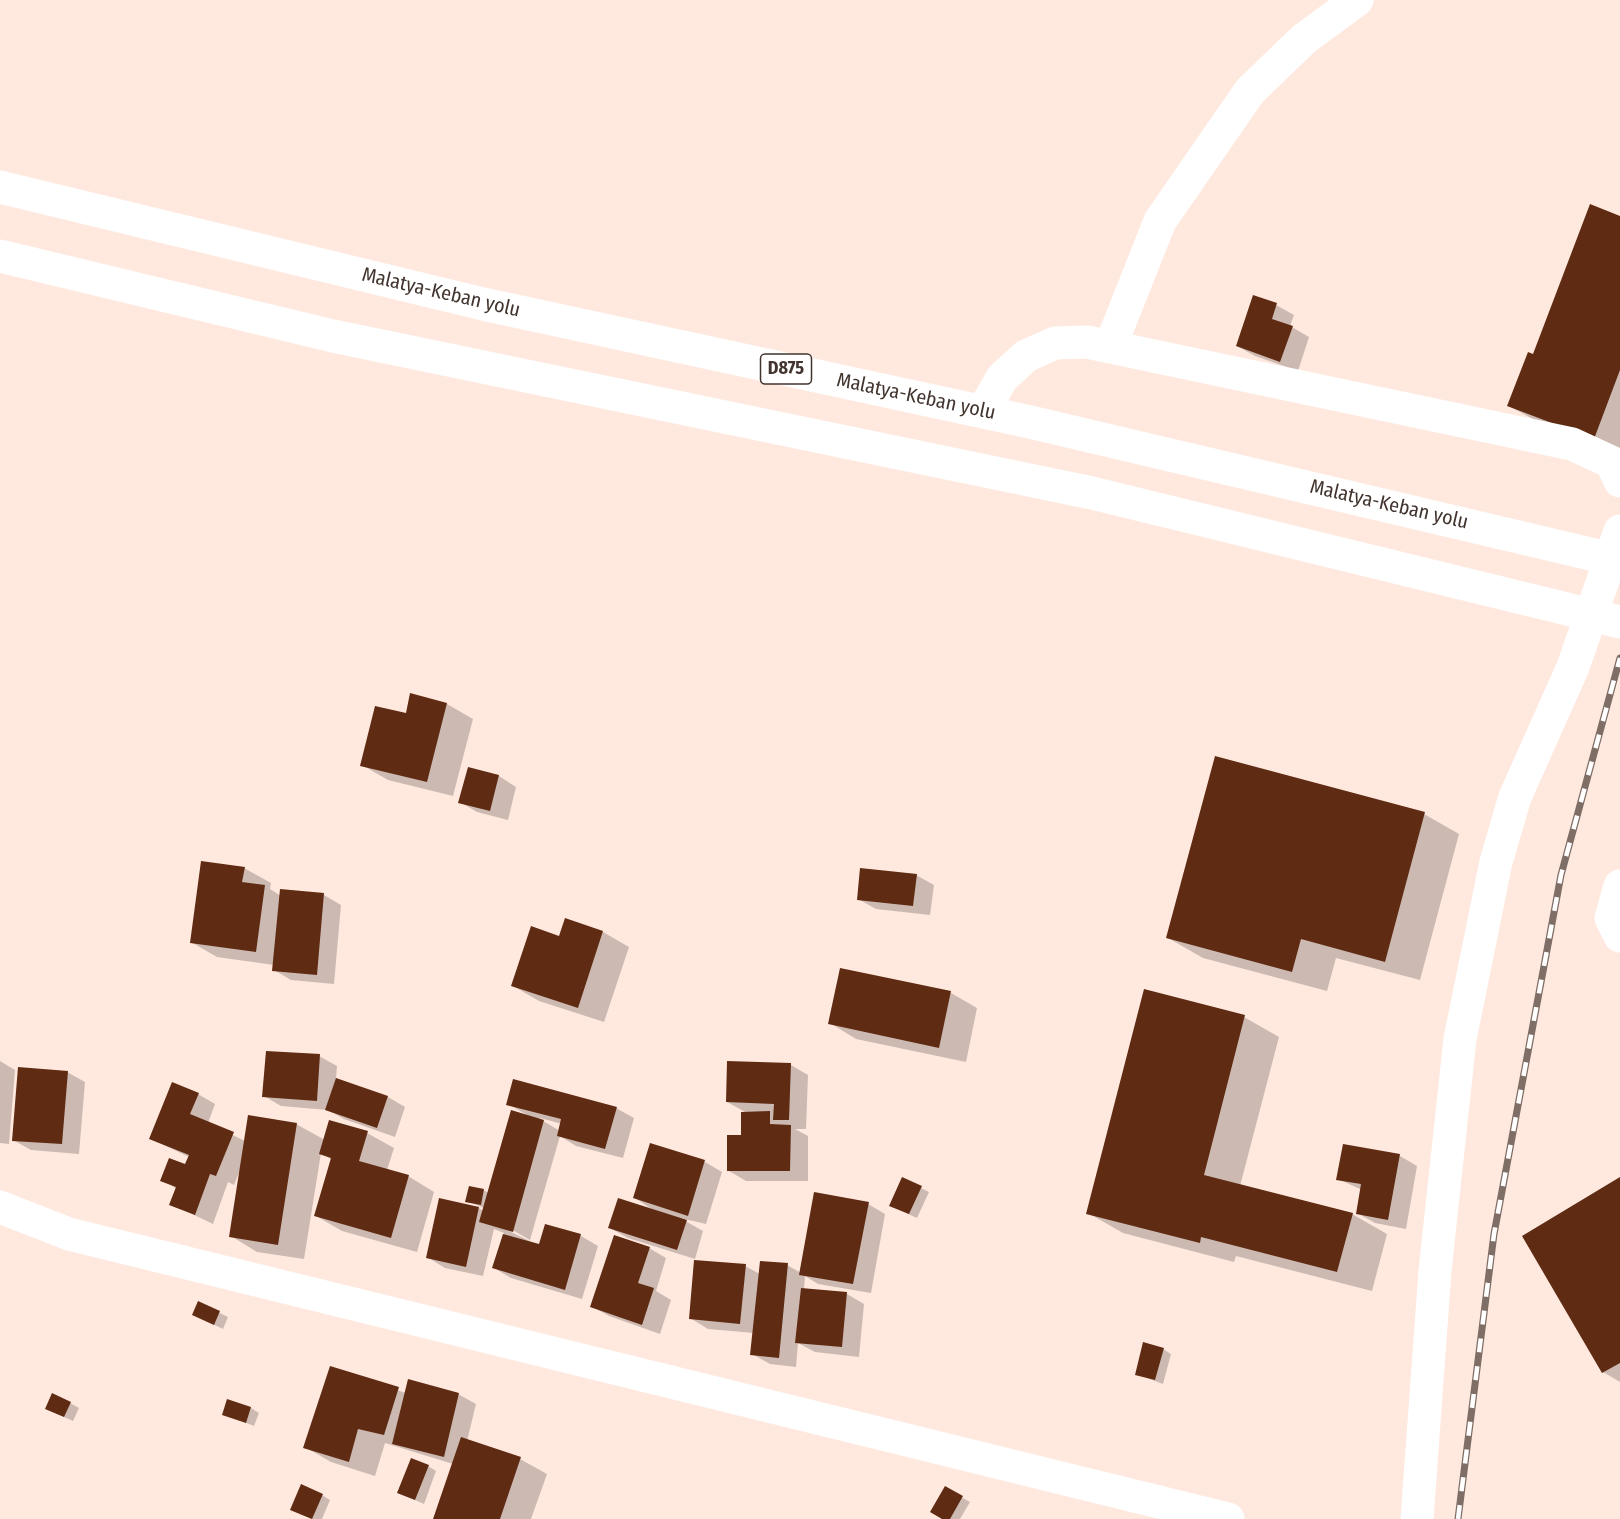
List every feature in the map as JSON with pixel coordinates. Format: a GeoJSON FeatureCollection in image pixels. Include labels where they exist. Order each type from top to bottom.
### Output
{"type":"FeatureCollection","features":[{"type":"Feature","properties":{"kind":"main road"},"geometry":{"type":"LineString","coordinates":[[1110,347],[1160,221],[1244,100],[1304,39],[1357,0]]}},
{"type":"Feature","properties":{"kind":"main road","name":"Malatya-Keban yolu"},"geometry":{"type":"LineString","coordinates":[[0,187],[483,304],[982,411],[1620,561]]}},
{"type":"Feature","properties":{"kind":"main road"},"geometry":{"type":"LineString","coordinates":[[0,256],[333,336],[1092,493],[1620,622]]}},
{"type":"Feature","properties":{"kind":"main road"},"geometry":{"type":"LineString","coordinates":[[982,411],[1002,378],[1026,356],[1055,343],[1087,342],[1572,444],[1611,462],[1620,481]]}},
{"type":"Feature","properties":{"kind":"main road"},"geometry":{"type":"LineString","coordinates":[[1417,1519],[1436,1271],[1460,1039],[1496,862],[1515,797],[1574,667],[1620,531]]}},
{"type":"Feature","properties":{"kind":"main road"},"geometry":{"type":"LineString","coordinates":[[1620,886],[1611,918],[1620,936]]}},
{"type":"Feature","properties":{"kind":"main road"},"geometry":{"type":"LineString","coordinates":[[0,1207],[69,1234],[1228,1519]]}},
{"type":"Feature","properties":{"kind":"building"},"geometry":{"type":"Polygon","coordinates":[[[1590,204],[1620,216],[1620,370],[1594,439],[1507,406],[1528,352],[1533,354],[1590,204]]]}},
{"type":"Feature","properties":{"kind":"building"},"geometry":{"type":"Polygon","coordinates":[[[1253,295],[1277,303],[1272,319],[1293,326],[1280,362],[1236,346],[1253,295]]]}},
{"type":"Feature","properties":{"kind":"building"},"geometry":{"type":"Polygon","coordinates":[[[410,693],[447,703],[427,782],[360,766],[375,706],[406,713],[410,693]]]}},
{"type":"Feature","properties":{"kind":"building"},"geometry":{"type":"Polygon","coordinates":[[[1215,756],[1425,812],[1385,962],[1301,939],[1292,972],[1166,938],[1215,756]]]}},
{"type":"Feature","properties":{"kind":"building"},"geometry":{"type":"Polygon","coordinates":[[[468,767],[499,775],[490,811],[458,803],[468,767]]]}},
{"type":"Feature","properties":{"kind":"building"},"geometry":{"type":"Polygon","coordinates":[[[201,861],[245,867],[242,882],[265,885],[256,952],[190,943],[201,861]]]}},
{"type":"Feature","properties":{"kind":"building"},"geometry":{"type":"Polygon","coordinates":[[[860,868],[917,874],[913,906],[857,900],[860,868]]]}},
{"type":"Feature","properties":{"kind":"building"},"geometry":{"type":"Polygon","coordinates":[[[280,889],[324,893],[317,975],[272,971],[280,889]]]}},
{"type":"Feature","properties":{"kind":"building"},"geometry":{"type":"Polygon","coordinates":[[[565,918],[603,931],[578,1008],[511,986],[531,926],[559,936],[565,918]]]}},
{"type":"Feature","properties":{"kind":"building"},"geometry":{"type":"Polygon","coordinates":[[[840,968],[951,991],[939,1048],[828,1024],[840,968]]]}},
{"type":"Feature","properties":{"kind":"building"},"geometry":{"type":"Polygon","coordinates":[[[1144,989],[1245,1015],[1204,1175],[1353,1213],[1337,1272],[1201,1237],[1200,1243],[1086,1214],[1144,989]]]}},
{"type":"Feature","properties":{"kind":"building"},"geometry":{"type":"Polygon","coordinates":[[[266,1051],[320,1054],[317,1101],[262,1097],[266,1051]]]}},
{"type":"Feature","properties":{"kind":"building"},"geometry":{"type":"Polygon","coordinates":[[[727,1061],[791,1063],[789,1120],[773,1120],[774,1104],[726,1102],[727,1061]]]}},
{"type":"Feature","properties":{"kind":"building"},"geometry":{"type":"Polygon","coordinates":[[[18,1067],[68,1071],[62,1144],[12,1141],[18,1067]]]}},
{"type":"Feature","properties":{"kind":"building"},"geometry":{"type":"Polygon","coordinates":[[[336,1078],[388,1096],[377,1128],[325,1110],[336,1078]]]}},
{"type":"Feature","properties":{"kind":"building"},"geometry":{"type":"Polygon","coordinates":[[[513,1079],[617,1107],[605,1149],[557,1136],[561,1119],[506,1105],[513,1079]]]}},
{"type":"Feature","properties":{"kind":"building"},"geometry":{"type":"Polygon","coordinates":[[[172,1082],[199,1093],[190,1114],[234,1132],[216,1176],[210,1174],[195,1215],[169,1205],[176,1187],[160,1181],[169,1158],[185,1164],[189,1155],[149,1139],[172,1082]]]}},
{"type":"Feature","properties":{"kind":"building"},"geometry":{"type":"Polygon","coordinates":[[[511,1110],[544,1120],[513,1232],[479,1222],[511,1110]]]}},
{"type":"Feature","properties":{"kind":"building"},"geometry":{"type":"Polygon","coordinates":[[[770,1111],[770,1124],[791,1125],[790,1171],[727,1171],[727,1135],[741,1135],[741,1112],[770,1111]]]}},
{"type":"Feature","properties":{"kind":"building"},"geometry":{"type":"Polygon","coordinates":[[[248,1115],[297,1123],[278,1245],[229,1237],[248,1115]]]}},
{"type":"Feature","properties":{"kind":"building"},"geometry":{"type":"Polygon","coordinates":[[[329,1120],[368,1131],[359,1161],[409,1175],[391,1238],[314,1216],[331,1158],[319,1154],[329,1120]]]}},
{"type":"Feature","properties":{"kind":"building"},"geometry":{"type":"Polygon","coordinates":[[[650,1143],[705,1160],[688,1216],[633,1198],[650,1143]]]}},
{"type":"Feature","properties":{"kind":"building"},"geometry":{"type":"Polygon","coordinates":[[[1343,1144],[1400,1154],[1388,1220],[1356,1214],[1361,1184],[1336,1180],[1343,1144]]]}},
{"type":"Feature","properties":{"kind":"building"},"geometry":{"type":"Polygon","coordinates":[[[902,1177],[922,1186],[909,1214],[889,1206],[902,1177]]]}},
{"type":"Feature","properties":{"kind":"building"},"geometry":{"type":"Polygon","coordinates":[[[1620,1177],[1620,1363],[1602,1373],[1522,1236],[1620,1177]]]}},
{"type":"Feature","properties":{"kind":"building"},"geometry":{"type":"Polygon","coordinates":[[[469,1186],[484,1189],[481,1205],[465,1202],[469,1186]]]}},
{"type":"Feature","properties":{"kind":"building"},"geometry":{"type":"Polygon","coordinates":[[[814,1192],[869,1202],[853,1284],[799,1275],[814,1192]]]}},
{"type":"Feature","properties":{"kind":"building"},"geometry":{"type":"Polygon","coordinates":[[[439,1198],[479,1207],[466,1267],[426,1258],[439,1198]]]}},
{"type":"Feature","properties":{"kind":"building"},"geometry":{"type":"Polygon","coordinates":[[[618,1198],[687,1220],[677,1250],[608,1228],[618,1198]]]}},
{"type":"Feature","properties":{"kind":"building"},"geometry":{"type":"Polygon","coordinates":[[[545,1224],[581,1234],[565,1290],[492,1268],[503,1234],[539,1244],[545,1224]]]}},
{"type":"Feature","properties":{"kind":"building"},"geometry":{"type":"Polygon","coordinates":[[[614,1235],[650,1247],[638,1283],[654,1288],[642,1325],[590,1307],[614,1235]]]}},
{"type":"Feature","properties":{"kind":"building"},"geometry":{"type":"Polygon","coordinates":[[[694,1260],[746,1264],[740,1324],[689,1319],[694,1260]]]}},
{"type":"Feature","properties":{"kind":"building"},"geometry":{"type":"Polygon","coordinates":[[[760,1261],[788,1263],[779,1358],[750,1355],[760,1261]]]}},
{"type":"Feature","properties":{"kind":"building"},"geometry":{"type":"Polygon","coordinates":[[[801,1288],[847,1292],[842,1347],[795,1343],[801,1288]]]}},
{"type":"Feature","properties":{"kind":"building"},"geometry":{"type":"Polygon","coordinates":[[[198,1301],[220,1311],[214,1325],[192,1315],[198,1301]]]}},
{"type":"Feature","properties":{"kind":"building"},"geometry":{"type":"Polygon","coordinates":[[[1143,1342],[1164,1348],[1155,1380],[1135,1375],[1143,1342]]]}},
{"type":"Feature","properties":{"kind":"building"},"geometry":{"type":"Polygon","coordinates":[[[330,1366],[399,1387],[384,1435],[358,1429],[349,1462],[303,1448],[330,1366]]]}},
{"type":"Feature","properties":{"kind":"building"},"geometry":{"type":"Polygon","coordinates":[[[408,1379],[459,1393],[444,1457],[392,1444],[408,1379]]]}},
{"type":"Feature","properties":{"kind":"building"},"geometry":{"type":"Polygon","coordinates":[[[52,1393],[71,1402],[64,1417],[45,1409],[52,1393]]]}},
{"type":"Feature","properties":{"kind":"building"},"geometry":{"type":"Polygon","coordinates":[[[227,1399],[251,1407],[246,1423],[222,1415],[227,1399]]]}},
{"type":"Feature","properties":{"kind":"building"},"geometry":{"type":"Polygon","coordinates":[[[461,1437],[521,1457],[500,1519],[433,1519],[461,1437]]]}},
{"type":"Feature","properties":{"kind":"building"},"geometry":{"type":"Polygon","coordinates":[[[411,1458],[429,1465],[415,1500],[397,1493],[411,1458]]]}},
{"type":"Feature","properties":{"kind":"building"},"geometry":{"type":"Polygon","coordinates":[[[301,1484],[323,1494],[312,1519],[290,1510],[301,1484]]]}},
{"type":"Feature","properties":{"kind":"building"},"geometry":{"type":"Polygon","coordinates":[[[945,1486],[963,1496],[950,1519],[942,1519],[930,1512],[945,1486]]]}},
{"type":"Feature","properties":{"kind":"railway"},"geometry":{"type":"LineString","coordinates":[[1458,1519],[1494,1234],[1561,875],[1620,658]]}}]}
